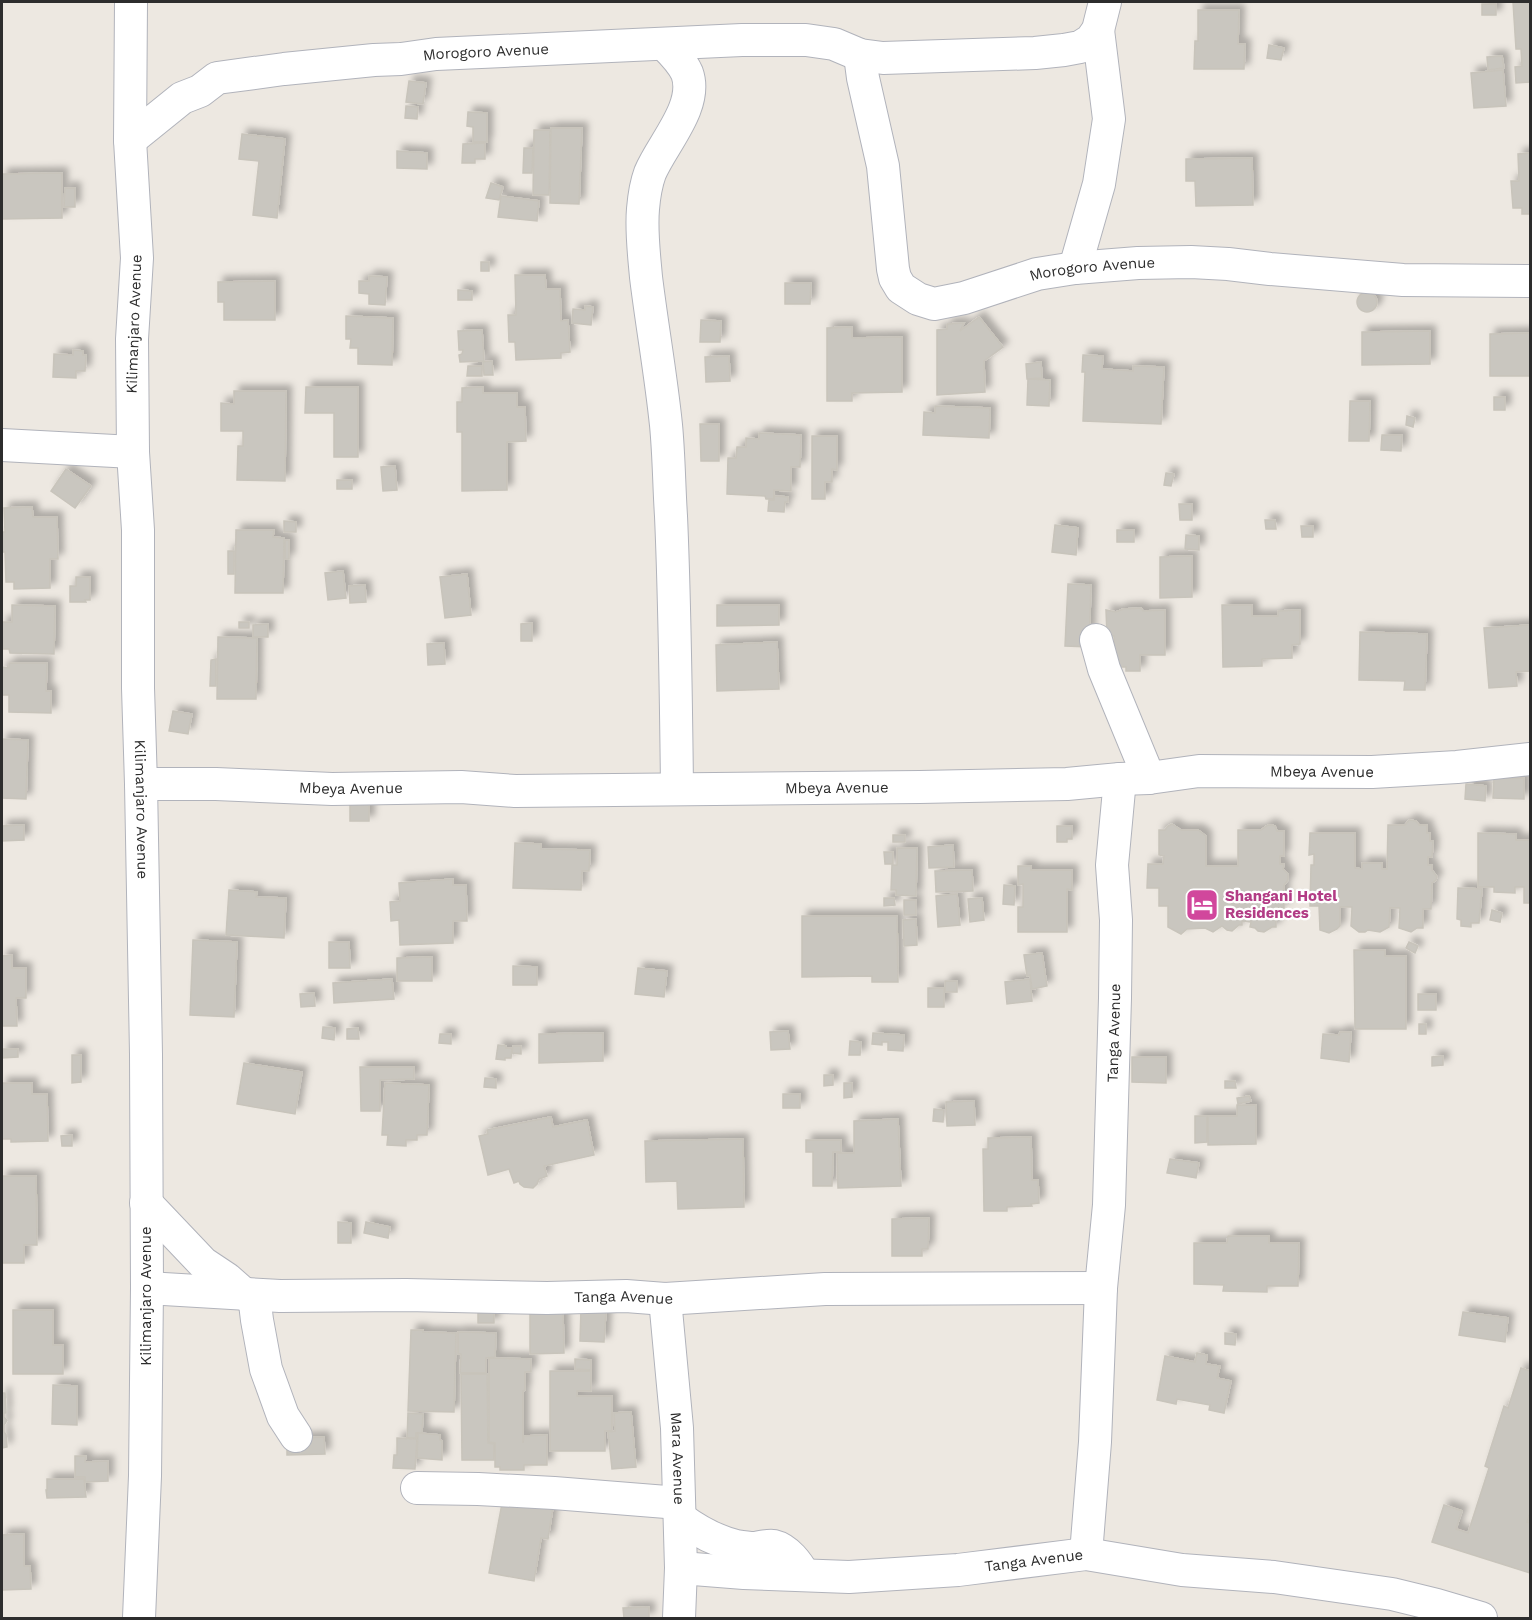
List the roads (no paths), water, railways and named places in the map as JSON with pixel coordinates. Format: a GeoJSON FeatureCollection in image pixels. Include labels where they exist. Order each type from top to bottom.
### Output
{"type":"FeatureCollection","features":[{"type":"Feature","properties":{"kind":"street","name":"Kilimanjaro Avenue"},"geometry":{"type":"LineString","coordinates":[[131,2],[130,140],[137,258],[132,339],[133,452],[138,530],[138,688],[146,1054],[145,1476],[139,1618]]}},
{"type":"Feature","properties":{"kind":"street","name":"Morogoro Avenue"},"geometry":{"type":"LineString","coordinates":[[130,140],[182,98],[200,91],[217,78],[284,69],[436,54],[742,40],[806,40],[834,44],[860,55],[883,58],[1054,51],[1080,47],[1090,40],[1101,16]]}},
{"type":"Feature","properties":{"kind":"street"},"geometry":{"type":"LineString","coordinates":[[1075,268],[1099,184],[1109,119],[1101,16]]}},
{"type":"Feature","properties":{"kind":"street"},"geometry":{"type":"LineString","coordinates":[[665,45],[687,73],[688,96],[687,104],[650,175],[645,190],[643,243],[666,424],[673,561],[677,789]]}},
{"type":"Feature","properties":{"kind":"street","name":"Morogoro Avenue"},"geometry":{"type":"LineString","coordinates":[[860,55],[883,166],[892,269],[901,288],[927,303],[940,304],[964,298],[1026,276],[1075,268],[1138,263],[1228,264],[1403,280],[1530,281]]}},
{"type":"Feature","properties":{"kind":"street"},"geometry":{"type":"LineString","coordinates":[[2,445],[133,452]]}},
{"type":"Feature","properties":{"kind":"street"},"geometry":{"type":"LineString","coordinates":[[1096,640],[1135,778]]}},
{"type":"Feature","properties":{"kind":"street","name":"Mbeya Avenue"},"geometry":{"type":"LineString","coordinates":[[141,784],[216,784],[332,789],[461,787],[516,791],[954,787],[1067,784],[1199,771],[1372,772],[1457,767],[1530,759]]}},
{"type":"Feature","properties":{"kind":"street","name":"Tanga Avenue"},"geometry":{"type":"LineString","coordinates":[[681,1568],[849,1577],[958,1570],[1086,1554],[1095,1442],[1101,1288],[1109,1205],[1112,1140],[1116,920],[1112,865],[1135,778]]}},
{"type":"Feature","properties":{"kind":"street"},"geometry":{"type":"LineString","coordinates":[[146,1203],[203,1263],[249,1294],[267,1369],[284,1416],[296,1436]]}},
{"type":"Feature","properties":{"kind":"street","name":"Tanga Avenue"},"geometry":{"type":"LineString","coordinates":[[147,1288],[249,1294],[547,1298],[626,1296],[665,1299],[837,1289],[1101,1288]]}},
{"type":"Feature","properties":{"kind":"street","name":"Mara Avenue"},"geometry":{"type":"LineString","coordinates":[[665,1299],[677,1428],[681,1568],[679,1618]]}},
{"type":"Feature","properties":{"kind":"street"},"geometry":{"type":"LineString","coordinates":[[417,1488],[544,1492],[680,1510],[690,1526],[731,1544],[753,1548],[772,1546],[779,1548],[804,1575]]}},
{"type":"Feature","properties":{"kind":"street"},"geometry":{"type":"LineString","coordinates":[[1086,1554],[1182,1570],[1275,1577],[1392,1594],[1481,1618]]}},
{"type":"Feature","properties":{"kind":"place","name":"Shangani Hotel Residences"},"geometry":{"type":"Point","coordinates":[1202,905]}}]}
